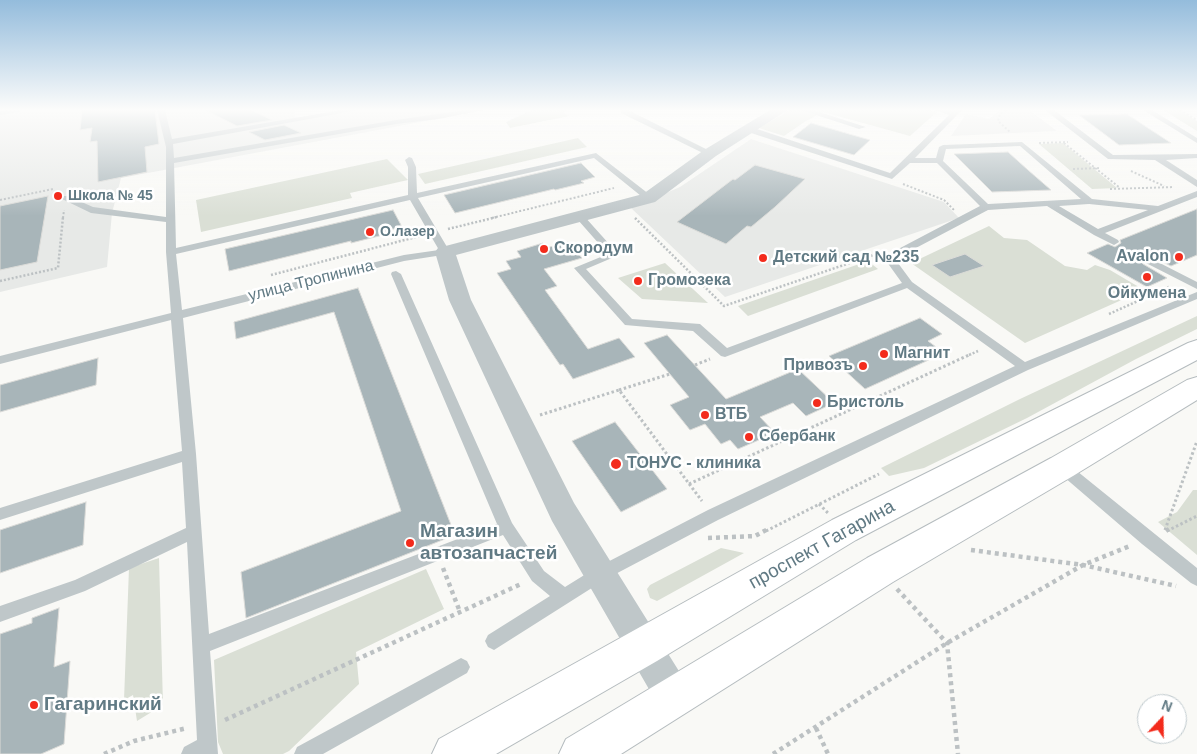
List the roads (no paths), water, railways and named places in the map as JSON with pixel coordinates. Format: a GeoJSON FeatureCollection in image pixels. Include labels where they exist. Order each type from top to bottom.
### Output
{"type":"FeatureCollection","features":[{"type":"Feature","properties":{"kind":"main road","name":"проспект Гагарина"},"geometry":{"type":"LineString","coordinates":[[454,754],[844,530],[1197,349]]}},
{"type":"Feature","properties":{"kind":"main road"},"geometry":{"type":"LineString","coordinates":[[581,754],[880,570],[1062,467],[1197,386]]}},
{"type":"Feature","properties":{"kind":"street"},"geometry":{"type":"LineString","coordinates":[[674,697],[563,512],[460,300],[440,242],[581,218],[648,198],[722,145]]}},
{"type":"Feature","properties":{"kind":"lane"},"geometry":{"type":"LineString","coordinates":[[168,145],[171,252],[189,454],[207,724],[202,751]]}},
{"type":"Feature","properties":{"kind":"lane"},"geometry":{"type":"LineString","coordinates":[[170,161],[260,145]]}},
{"type":"Feature","properties":{"kind":"lane"},"geometry":{"type":"LineString","coordinates":[[694,145],[710,153]]}},
{"type":"Feature","properties":{"kind":"lane"},"geometry":{"type":"LineString","coordinates":[[798,145],[892,176],[923,145]]}},
{"type":"Feature","properties":{"kind":"lane"},"geometry":{"type":"LineString","coordinates":[[939,161],[943,147],[991,145]]}},
{"type":"Feature","properties":{"kind":"lane"},"geometry":{"type":"LineString","coordinates":[[1023,145],[1089,201]]}},
{"type":"Feature","properties":{"kind":"lane"},"geometry":{"type":"LineString","coordinates":[[1095,145],[1111,157],[1157,158],[1197,156]]}},
{"type":"Feature","properties":{"kind":"lane"},"geometry":{"type":"LineString","coordinates":[[171,252],[596,155],[648,198]]}},
{"type":"Feature","properties":{"kind":"lane"},"geometry":{"type":"LineString","coordinates":[[1157,158],[1197,184]]}},
{"type":"Feature","properties":{"kind":"lane"},"geometry":{"type":"LineString","coordinates":[[409,160],[412,167],[413,198],[440,242]]}},
{"type":"Feature","properties":{"kind":"lane"},"geometry":{"type":"LineString","coordinates":[[908,160],[939,161],[986,207]]}},
{"type":"Feature","properties":{"kind":"lane"},"geometry":{"type":"LineString","coordinates":[[1097,233],[1197,194]]}},
{"type":"Feature","properties":{"kind":"lane"},"geometry":{"type":"LineString","coordinates":[[65,198],[91,210],[170,220]]}},
{"type":"Feature","properties":{"kind":"lane"},"geometry":{"type":"LineString","coordinates":[[1024,368],[908,284],[889,258],[986,207],[1089,201],[1160,208]]}},
{"type":"Feature","properties":{"kind":"lane"},"geometry":{"type":"LineString","coordinates":[[1050,204],[1114,242]]}},
{"type":"Feature","properties":{"kind":"lane"},"geometry":{"type":"LineString","coordinates":[[581,218],[614,255],[580,268],[629,322],[696,327],[725,353],[908,284]]}},
{"type":"Feature","properties":{"kind":"lane","name":"улица Тропинина"},"geometry":{"type":"LineString","coordinates":[[0,360],[404,258],[440,242]]}},
{"type":"Feature","properties":{"kind":"lane"},"geometry":{"type":"LineString","coordinates":[[1148,260],[1197,286]]}},
{"type":"Feature","properties":{"kind":"lane"},"geometry":{"type":"LineString","coordinates":[[396,274],[506,527],[538,576],[564,596]]}},
{"type":"Feature","properties":{"kind":"lane"},"geometry":{"type":"LineString","coordinates":[[494,640],[600,574],[713,516],[1024,368],[1197,295]]}},
{"type":"Feature","properties":{"kind":"lane"},"geometry":{"type":"LineString","coordinates":[[0,514],[189,454]]}},
{"type":"Feature","properties":{"kind":"lane"},"geometry":{"type":"LineString","coordinates":[[1062,467],[1197,578]]}},
{"type":"Feature","properties":{"kind":"lane"},"geometry":{"type":"LineString","coordinates":[[201,646],[506,527]]}},
{"type":"Feature","properties":{"kind":"lane"},"geometry":{"type":"LineString","coordinates":[[0,614],[79,586],[193,532]]}},
{"type":"Feature","properties":{"kind":"lane"},"geometry":{"type":"LineString","coordinates":[[304,754],[461,666]]}},
{"type":"Feature","properties":{"kind":"place","name":"Школа № 45"},"geometry":{"type":"Point","coordinates":[58,196]}},
{"type":"Feature","properties":{"kind":"place","name":"О.лазер"},"geometry":{"type":"Point","coordinates":[370,232]}},
{"type":"Feature","properties":{"kind":"place","name":"Скородум"},"geometry":{"type":"Point","coordinates":[544,249]}},
{"type":"Feature","properties":{"kind":"place","name":"Avalon"},"geometry":{"type":"Point","coordinates":[1179,257]}},
{"type":"Feature","properties":{"kind":"place","name":"Детский сад №235"},"geometry":{"type":"Point","coordinates":[763,258]}},
{"type":"Feature","properties":{"kind":"place","name":"Ойкумена"},"geometry":{"type":"Point","coordinates":[1147,277]}},
{"type":"Feature","properties":{"kind":"place","name":"Громозека"},"geometry":{"type":"Point","coordinates":[638,281]}},
{"type":"Feature","properties":{"kind":"place","name":"Магнит"},"geometry":{"type":"Point","coordinates":[884,354]}},
{"type":"Feature","properties":{"kind":"place","name":"Привозъ"},"geometry":{"type":"Point","coordinates":[863,366]}},
{"type":"Feature","properties":{"kind":"place","name":"Бристоль"},"geometry":{"type":"Point","coordinates":[817,403]}},
{"type":"Feature","properties":{"kind":"place","name":"ВТБ"},"geometry":{"type":"Point","coordinates":[705,415]}},
{"type":"Feature","properties":{"kind":"place","name":"Сбербанк"},"geometry":{"type":"Point","coordinates":[749,437]}},
{"type":"Feature","properties":{"kind":"place","name":"ТОНУС - клиника"},"geometry":{"type":"Point","coordinates":[616,464]}},
{"type":"Feature","properties":{"kind":"place","name":"Магазин автозапчастей"},"geometry":{"type":"Point","coordinates":[410,543]}},
{"type":"Feature","properties":{"kind":"place","name":"Гагаринский"},"geometry":{"type":"Point","coordinates":[34,705]}}]}
